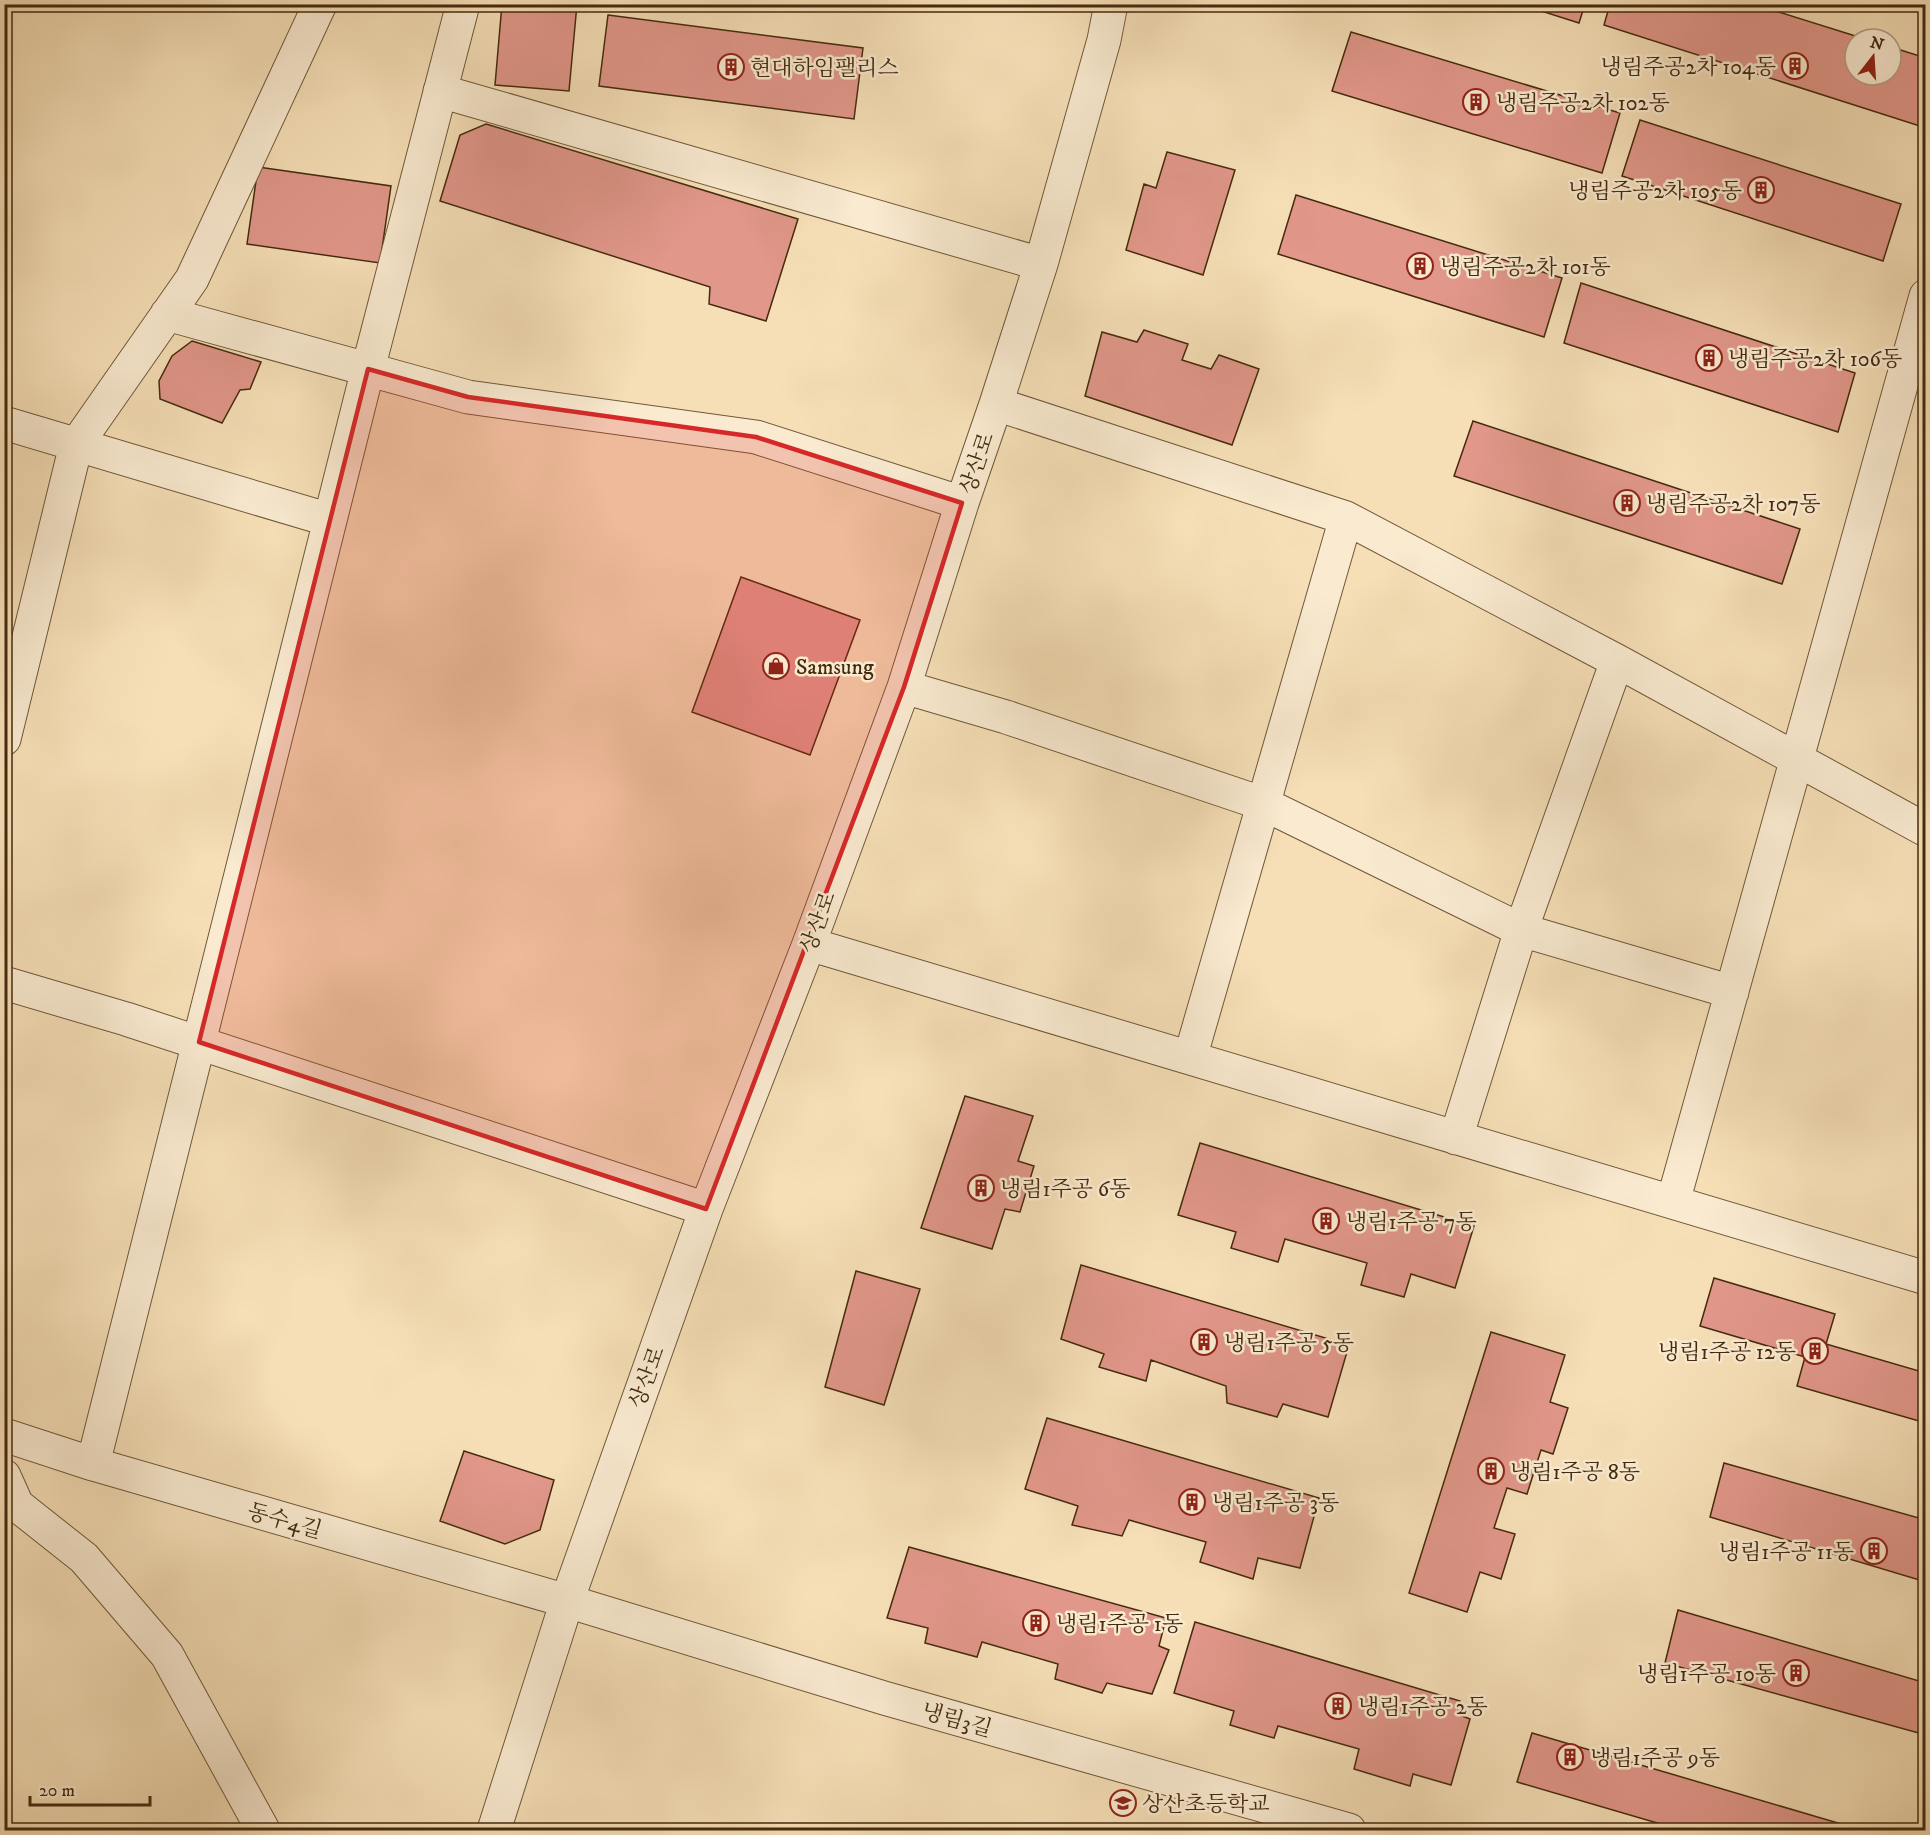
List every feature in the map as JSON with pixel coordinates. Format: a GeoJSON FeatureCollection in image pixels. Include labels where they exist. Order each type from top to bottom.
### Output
{"type":"FeatureCollection","features":[{"type":"Feature","properties":{"kind":"street"},"geometry":{"type":"LineString","coordinates":[[4,739],[9,699],[76,445],[192,279],[320,4]]}},
{"type":"Feature","properties":{"kind":"street"},"geometry":{"type":"LineString","coordinates":[[93,1464],[368,369],[463,4]]}},
{"type":"Feature","properties":{"kind":"street","name":"상산로"},"geometry":{"type":"LineString","coordinates":[[494,1830],[567,1601],[706,1209],[809,944],[904,687],[1041,264],[1104,40],[1111,4]]}},
{"type":"Feature","properties":{"kind":"street"},"geometry":{"type":"LineString","coordinates":[[440,91],[1041,264]]}},
{"type":"Feature","properties":{"kind":"street"},"geometry":{"type":"LineString","coordinates":[[1673,1202],[1926,296]]}},
{"type":"Feature","properties":{"kind":"street"},"geometry":{"type":"LineString","coordinates":[[167,314],[468,397],[756,437],[962,503]]}},
{"type":"Feature","properties":{"kind":"street"},"geometry":{"type":"LineString","coordinates":[[996,404],[1346,518],[1617,661],[1926,830]]}},
{"type":"Feature","properties":{"kind":"street"},"geometry":{"type":"LineString","coordinates":[[4,423],[330,520]]}},
{"type":"Feature","properties":{"kind":"street"},"geometry":{"type":"LineString","coordinates":[[1190,1058],[1346,518]]}},
{"type":"Feature","properties":{"kind":"street"},"geometry":{"type":"LineString","coordinates":[[1456,1137],[1521,930],[1617,661]]}},
{"type":"Feature","properties":{"kind":"street"},"geometry":{"type":"LineString","coordinates":[[904,687],[1006,717],[1264,804],[1521,930],[1732,992]]}},
{"type":"Feature","properties":{"kind":"street"},"geometry":{"type":"LineString","coordinates":[[809,944],[1926,1278]]}},
{"type":"Feature","properties":{"kind":"street"},"geometry":{"type":"LineString","coordinates":[[4,983],[199,1042],[706,1209]]}},
{"type":"Feature","properties":{"kind":"street","name":"동수4길"},"geometry":{"type":"LineString","coordinates":[[4,1435],[93,1464],[567,1601]]}},
{"type":"Feature","properties":{"kind":"street"},"geometry":{"type":"LineString","coordinates":[[4,1476],[17,1505],[84,1558],[166,1655],[263,1830]]}},
{"type":"Feature","properties":{"kind":"street","name":"냉림3길"},"geometry":{"type":"LineString","coordinates":[[567,1601],[884,1698],[1349,1830]]}},
{"type":"Feature","properties":{"kind":"highlighted area"},"geometry":{"type":"Polygon","coordinates":[[[368,369],[468,397],[756,437],[962,503],[904,687],[706,1209],[199,1042],[368,369]]]}},
{"type":"Feature","properties":{"kind":"building"},"geometry":{"type":"Polygon","coordinates":[[[502,4],[577,4],[569,91],[495,85],[502,4]]]}},
{"type":"Feature","properties":{"kind":"building"},"geometry":{"type":"Polygon","coordinates":[[[1519,4],[1585,4],[1579,23],[1519,4]]]}},
{"type":"Feature","properties":{"kind":"building","name":"냉림주공2차 104동"},"geometry":{"type":"Polygon","coordinates":[[[1610,4],[1753,4],[1843,32],[1843,87],[1903,87],[1903,51],[1926,58],[1926,128],[1604,25],[1610,4]]]}},
{"type":"Feature","properties":{"kind":"building","name":"현대하임팰리스"},"geometry":{"type":"Polygon","coordinates":[[[608,15],[863,48],[854,119],[599,86],[608,15]]]}},
{"type":"Feature","properties":{"kind":"building","name":"냉림주공2차 102동"},"geometry":{"type":"Polygon","coordinates":[[[1351,32],[1620,113],[1602,173],[1332,91],[1351,32]]]}},
{"type":"Feature","properties":{"kind":"building","name":"냉림주공2차 105동"},"geometry":{"type":"Polygon","coordinates":[[[1640,120],[1901,204],[1883,261],[1622,176],[1640,120]]]}},
{"type":"Feature","properties":{"kind":"building"},"geometry":{"type":"Polygon","coordinates":[[[486,124],[798,219],[766,321],[709,304],[710,287],[440,201],[460,135],[486,124]]]}},
{"type":"Feature","properties":{"kind":"building"},"geometry":{"type":"Polygon","coordinates":[[[1167,152],[1235,170],[1203,275],[1126,250],[1144,184],[1156,188],[1167,152]]]}},
{"type":"Feature","properties":{"kind":"building"},"geometry":{"type":"Polygon","coordinates":[[[258,167],[391,186],[380,263],[247,244],[258,167]]]}},
{"type":"Feature","properties":{"kind":"building","name":"냉림주공2차 101동"},"geometry":{"type":"Polygon","coordinates":[[[1296,195],[1562,278],[1544,337],[1278,254],[1296,195]]]}},
{"type":"Feature","properties":{"kind":"building","name":"냉림주공2차 106동"},"geometry":{"type":"Polygon","coordinates":[[[1581,283],[1855,373],[1838,432],[1564,343],[1581,283]]]}},
{"type":"Feature","properties":{"kind":"building"},"geometry":{"type":"Polygon","coordinates":[[[1144,330],[1188,344],[1182,360],[1211,369],[1219,355],[1259,369],[1232,445],[1085,396],[1102,332],[1137,342],[1144,330]]]}},
{"type":"Feature","properties":{"kind":"building"},"geometry":{"type":"Polygon","coordinates":[[[192,341],[261,362],[250,389],[240,390],[222,423],[160,399],[159,381],[172,356],[192,341]]]}},
{"type":"Feature","properties":{"kind":"building","name":"냉림주공2차 107동"},"geometry":{"type":"Polygon","coordinates":[[[1473,421],[1800,529],[1782,584],[1454,476],[1473,421]]]}},
{"type":"Feature","properties":{"kind":"building","name":"Samsung"},"geometry":{"type":"Polygon","coordinates":[[[741,577],[860,620],[810,755],[692,712],[741,577]]]}},
{"type":"Feature","properties":{"kind":"building","name":"냉림1주공 6동"},"geometry":{"type":"Polygon","coordinates":[[[965,1096],[1033,1116],[1018,1161],[1034,1166],[1020,1212],[1005,1209],[992,1249],[921,1228],[965,1096]]]}},
{"type":"Feature","properties":{"kind":"building","name":"냉림1주공 7동"},"geometry":{"type":"Polygon","coordinates":[[[1200,1143],[1474,1226],[1455,1288],[1411,1274],[1404,1297],[1361,1285],[1367,1263],[1285,1239],[1278,1262],[1231,1248],[1236,1232],[1178,1215],[1200,1143]]]}},
{"type":"Feature","properties":{"kind":"building","name":"냉림1주공 5동"},"geometry":{"type":"Polygon","coordinates":[[[1081,1265],[1349,1345],[1328,1417],[1283,1404],[1277,1417],[1227,1403],[1226,1386],[1151,1360],[1146,1381],[1099,1367],[1104,1354],[1061,1339],[1081,1265]]]}},
{"type":"Feature","properties":{"kind":"building"},"geometry":{"type":"Polygon","coordinates":[[[856,1271],[920,1289],[884,1405],[825,1387],[856,1271]]]}},
{"type":"Feature","properties":{"kind":"building","name":"냉림1주공 12동"},"geometry":{"type":"Polygon","coordinates":[[[1714,1278],[1835,1314],[1826,1344],[1926,1373],[1926,1423],[1797,1386],[1805,1357],[1700,1326],[1714,1278]]]}},
{"type":"Feature","properties":{"kind":"building","name":"냉림1주공 8동"},"geometry":{"type":"Polygon","coordinates":[[[1491,1332],[1565,1355],[1550,1402],[1568,1408],[1553,1454],[1541,1450],[1527,1494],[1507,1488],[1494,1528],[1515,1534],[1501,1579],[1480,1572],[1467,1612],[1409,1593],[1491,1332]]]}},
{"type":"Feature","properties":{"kind":"building","name":"냉림1주공 3동"},"geometry":{"type":"Polygon","coordinates":[[[1047,1418],[1319,1498],[1300,1568],[1258,1558],[1253,1579],[1200,1562],[1206,1542],[1129,1520],[1122,1536],[1072,1525],[1078,1506],[1025,1489],[1047,1418]]]}},
{"type":"Feature","properties":{"kind":"building"},"geometry":{"type":"Polygon","coordinates":[[[464,1451],[554,1480],[540,1530],[505,1544],[440,1521],[464,1451]]]}},
{"type":"Feature","properties":{"kind":"building","name":"냉림1주공 11동"},"geometry":{"type":"Polygon","coordinates":[[[1724,1463],[1926,1520],[1926,1582],[1710,1517],[1724,1463]]]}},
{"type":"Feature","properties":{"kind":"building","name":"냉림1주공 1동"},"geometry":{"type":"Polygon","coordinates":[[[909,1547],[1166,1618],[1159,1646],[1169,1650],[1152,1694],[1107,1683],[1102,1693],[1055,1679],[1058,1664],[982,1642],[977,1657],[925,1643],[928,1628],[887,1618],[909,1547]]]}},
{"type":"Feature","properties":{"kind":"building","name":"냉림1주공 10동"},"geometry":{"type":"Polygon","coordinates":[[[1678,1610],[1926,1683],[1926,1735],[1665,1663],[1678,1610]]]}},
{"type":"Feature","properties":{"kind":"building","name":"냉림1주공 2동"},"geometry":{"type":"Polygon","coordinates":[[[1195,1622],[1460,1701],[1457,1714],[1470,1719],[1451,1785],[1413,1774],[1410,1786],[1354,1769],[1359,1749],[1278,1726],[1274,1738],[1230,1725],[1234,1711],[1174,1693],[1195,1622]]]}},
{"type":"Feature","properties":{"kind":"building","name":"냉림1주공 9동"},"geometry":{"type":"Polygon","coordinates":[[[1532,1733],[1855,1828],[1855,1830],[1681,1830],[1517,1782],[1532,1733]]]}},
{"type":"Feature","properties":{"kind":"place","name":"냉림주공2차 104동"},"geometry":{"type":"Point","coordinates":[1795,66]}},
{"type":"Feature","properties":{"kind":"place","name":"현대하임팰리스"},"geometry":{"type":"Point","coordinates":[731,67]}},
{"type":"Feature","properties":{"kind":"place","name":"냉림주공2차 102동"},"geometry":{"type":"Point","coordinates":[1476,102]}},
{"type":"Feature","properties":{"kind":"place","name":"냉림주공2차 105동"},"geometry":{"type":"Point","coordinates":[1761,190]}},
{"type":"Feature","properties":{"kind":"place","name":"냉림주공2차 101동"},"geometry":{"type":"Point","coordinates":[1420,266]}},
{"type":"Feature","properties":{"kind":"place","name":"냉림주공2차 106동"},"geometry":{"type":"Point","coordinates":[1709,358]}},
{"type":"Feature","properties":{"kind":"place","name":"냉림주공2차 107동"},"geometry":{"type":"Point","coordinates":[1627,503]}},
{"type":"Feature","properties":{"kind":"place","name":"Samsung"},"geometry":{"type":"Point","coordinates":[776,666]}},
{"type":"Feature","properties":{"kind":"place","name":"냉림1주공 6동"},"geometry":{"type":"Point","coordinates":[981,1188]}},
{"type":"Feature","properties":{"kind":"place","name":"냉림1주공 7동"},"geometry":{"type":"Point","coordinates":[1326,1221]}},
{"type":"Feature","properties":{"kind":"place","name":"냉림1주공 5동"},"geometry":{"type":"Point","coordinates":[1204,1342]}},
{"type":"Feature","properties":{"kind":"place","name":"냉림1주공 12동"},"geometry":{"type":"Point","coordinates":[1815,1351]}},
{"type":"Feature","properties":{"kind":"place","name":"냉림1주공 8동"},"geometry":{"type":"Point","coordinates":[1491,1471]}},
{"type":"Feature","properties":{"kind":"place","name":"냉림1주공 3동"},"geometry":{"type":"Point","coordinates":[1192,1502]}},
{"type":"Feature","properties":{"kind":"place","name":"냉림1주공 11동"},"geometry":{"type":"Point","coordinates":[1874,1551]}},
{"type":"Feature","properties":{"kind":"place","name":"냉림1주공 1동"},"geometry":{"type":"Point","coordinates":[1036,1623]}},
{"type":"Feature","properties":{"kind":"place","name":"냉림1주공 10동"},"geometry":{"type":"Point","coordinates":[1796,1673]}},
{"type":"Feature","properties":{"kind":"place","name":"냉림1주공 2동"},"geometry":{"type":"Point","coordinates":[1338,1706]}},
{"type":"Feature","properties":{"kind":"place","name":"냉림1주공 9동"},"geometry":{"type":"Point","coordinates":[1570,1757]}},
{"type":"Feature","properties":{"kind":"place","name":"상산초등학교"},"geometry":{"type":"Point","coordinates":[1123,1803]}}]}
